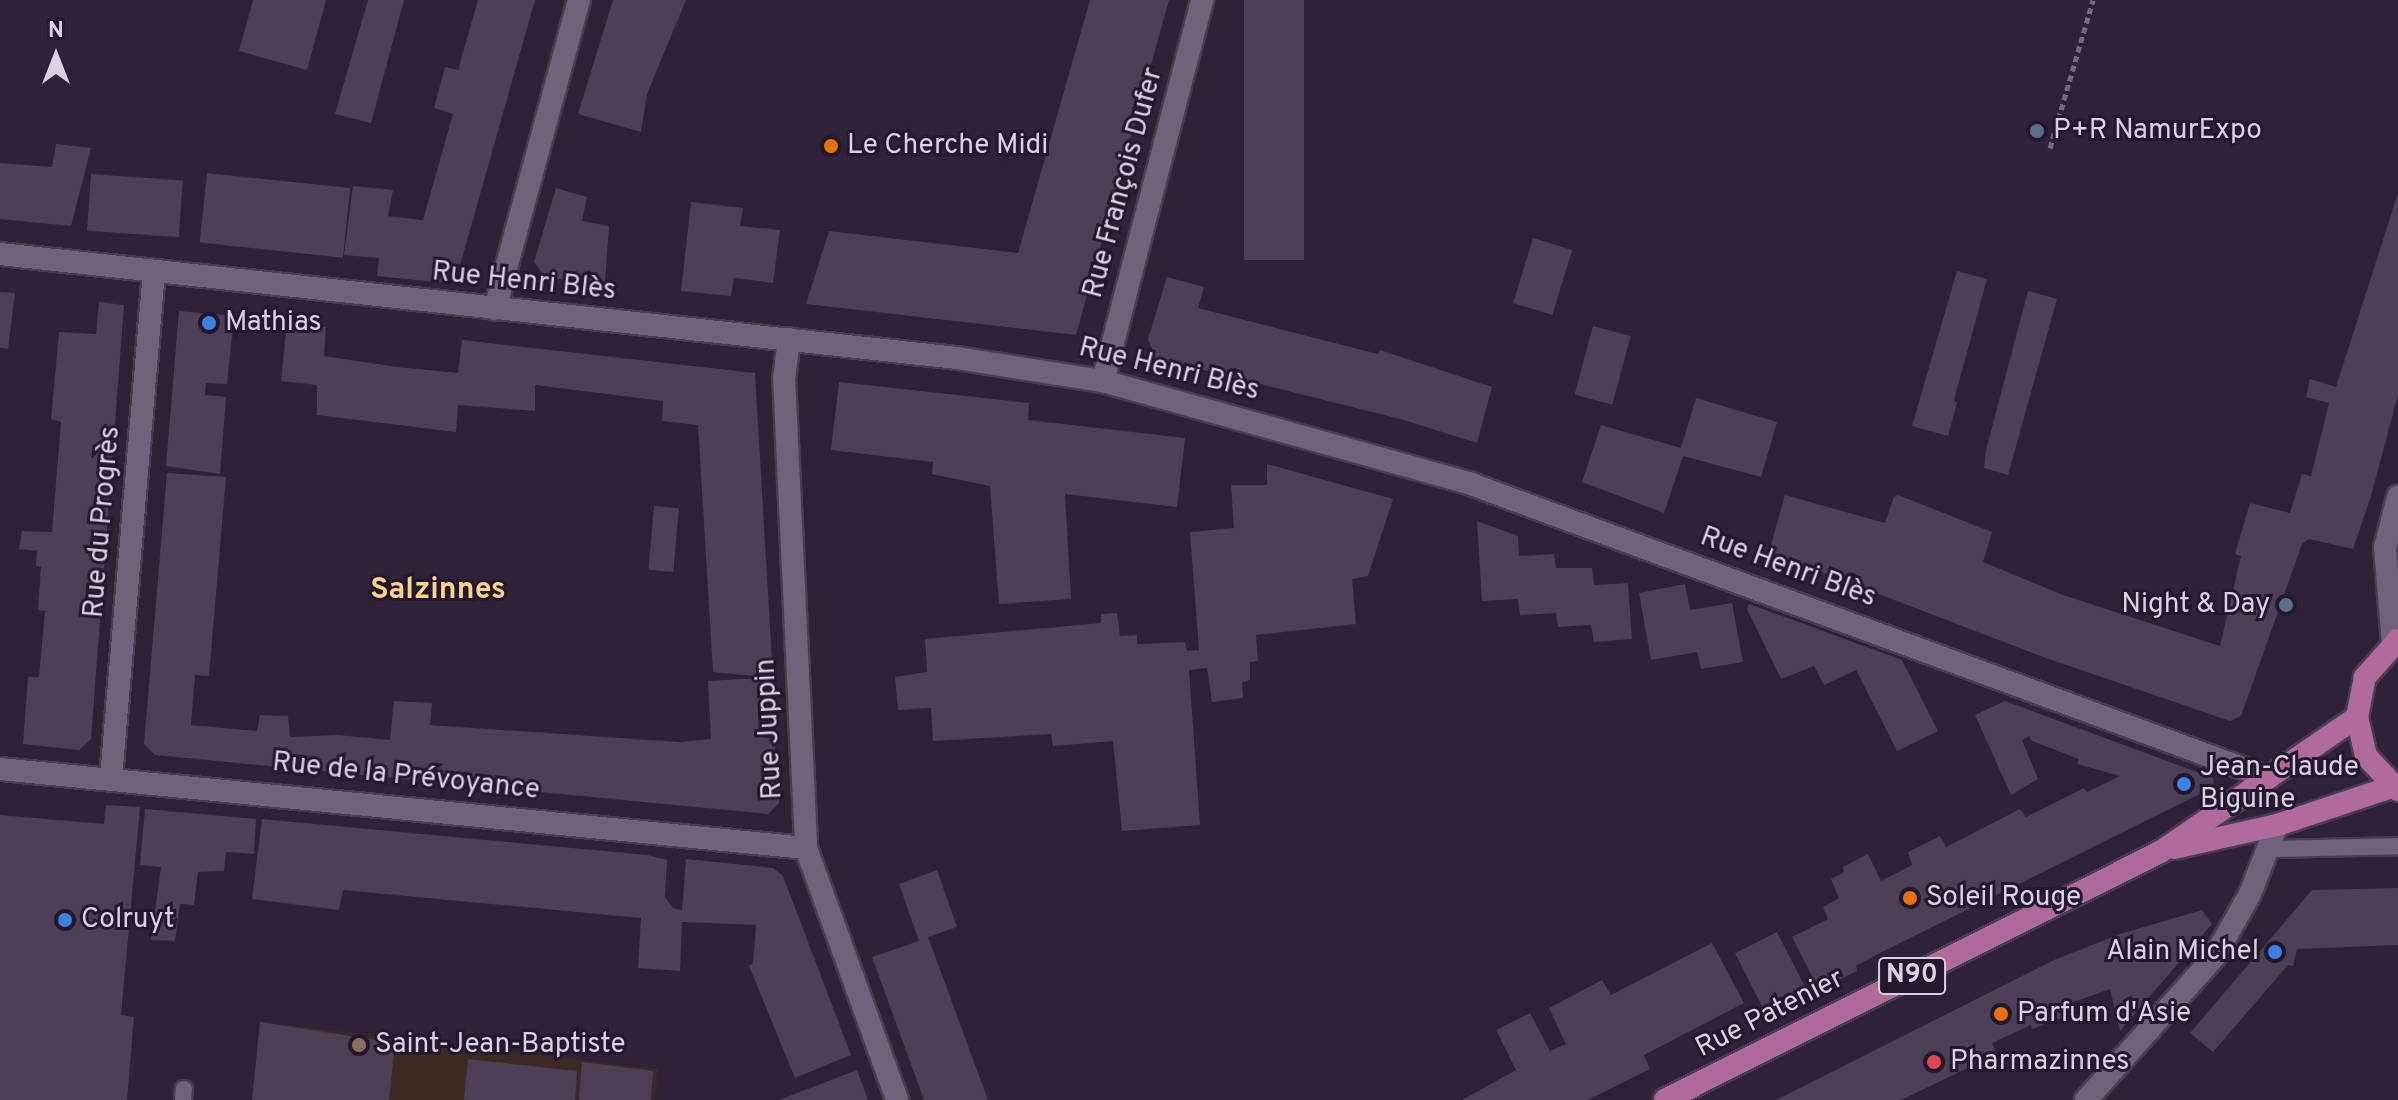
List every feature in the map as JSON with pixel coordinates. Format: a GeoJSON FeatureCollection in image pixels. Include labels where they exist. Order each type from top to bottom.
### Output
{"type":"FeatureCollection","features":[{"type":"Feature","properties":{"kind":"main road","name":"N90"},"geometry":{"type":"LineString","coordinates":[[2395,642],[2365,677],[2357,717],[2366,756],[2395,788]]}},
{"type":"Feature","properties":{"kind":"main road","name":"Rue Patenier"},"geometry":{"type":"LineString","coordinates":[[1665,1100],[2160,852],[2357,717]]}},
{"type":"Feature","properties":{"kind":"main road","name":"Rue Patenier"},"geometry":{"type":"LineString","coordinates":[[2160,852],[2277,825],[2395,788]]}},
{"type":"Feature","properties":{"kind":"street"},"geometry":{"type":"LineString","coordinates":[[495,309],[579,0]]}},
{"type":"Feature","properties":{"kind":"street","name":"Rue François Dufer"},"geometry":{"type":"LineString","coordinates":[[1103,381],[1202,0]]}},
{"type":"Feature","properties":{"kind":"street","name":"Rue Henri Blès"},"geometry":{"type":"LineString","coordinates":[[0,254],[957,358],[1103,381],[1471,484],[2269,778]]}},
{"type":"Feature","properties":{"kind":"street","name":"Rue du Progrès"},"geometry":{"type":"LineString","coordinates":[[111,778],[154,271]]}},
{"type":"Feature","properties":{"kind":"street","name":"Rue Juppin"},"geometry":{"type":"LineString","coordinates":[[789,339],[784,377],[806,848],[897,1100]]}},
{"type":"Feature","properties":{"kind":"street"},"geometry":{"type":"LineString","coordinates":[[2395,642],[2385,548],[2398,497]]}},
{"type":"Feature","properties":{"kind":"street","name":"Rue de la Prévoyance"},"geometry":{"type":"LineString","coordinates":[[0,769],[806,848]]}},
{"type":"Feature","properties":{"kind":"street"},"geometry":{"type":"LineString","coordinates":[[2086,1100],[2215,956],[2250,894],[2277,825]]}},
{"type":"Feature","properties":{"kind":"lane"},"geometry":{"type":"LineString","coordinates":[[2269,849],[2398,846]]}},
{"type":"Feature","properties":{"kind":"path"},"geometry":{"type":"LineString","coordinates":[[2050,148],[2093,0]]}},
{"type":"Feature","properties":{"kind":"shaded area","name":"Saint-Jean-Baptiste"},"geometry":{"type":"Polygon","coordinates":[[[260,1022],[658,1069],[655,1100],[252,1100],[260,1022]]]}},
{"type":"Feature","properties":{"kind":"building"},"geometry":{"type":"Polygon","coordinates":[[[253,0],[326,0],[307,70],[239,51],[253,0]]]}},
{"type":"Feature","properties":{"kind":"building"},"geometry":{"type":"Polygon","coordinates":[[[368,0],[404,0],[371,123],[335,114],[368,0]]]}},
{"type":"Feature","properties":{"kind":"building"},"geometry":{"type":"Polygon","coordinates":[[[478,0],[535,0],[457,276],[447,283],[377,276],[379,258],[344,255],[353,186],[393,190],[388,216],[423,220],[453,114],[434,108],[445,67],[458,70],[478,0]]]}},
{"type":"Feature","properties":{"kind":"building"},"geometry":{"type":"Polygon","coordinates":[[[613,0],[686,0],[647,94],[641,132],[578,114],[613,0]]]}},
{"type":"Feature","properties":{"kind":"building"},"geometry":{"type":"Polygon","coordinates":[[[1090,0],[1169,0],[1076,335],[806,304],[829,231],[1018,253],[1090,0]]]}},
{"type":"Feature","properties":{"kind":"building"},"geometry":{"type":"Polygon","coordinates":[[[1244,0],[1304,0],[1304,260],[1244,260],[1244,0]]]}},
{"type":"Feature","properties":{"kind":"building"},"geometry":{"type":"Polygon","coordinates":[[[56,144],[91,148],[71,226],[0,219],[0,163],[52,167],[56,144]]]}},
{"type":"Feature","properties":{"kind":"building"},"geometry":{"type":"Polygon","coordinates":[[[207,173],[350,188],[343,258],[200,243],[207,173]]]}},
{"type":"Feature","properties":{"kind":"building"},"geometry":{"type":"Polygon","coordinates":[[[91,174],[183,180],[179,237],[87,231],[91,174]]]}},
{"type":"Feature","properties":{"kind":"building"},"geometry":{"type":"Polygon","coordinates":[[[556,188],[587,197],[582,221],[609,226],[605,283],[546,278],[534,262],[556,188]]]}},
{"type":"Feature","properties":{"kind":"building"},"geometry":{"type":"Polygon","coordinates":[[[2398,193],[2398,395],[2371,496],[2353,549],[2309,539],[2302,544],[2241,716],[2230,721],[2046,658],[1769,552],[1785,495],[1885,523],[1894,497],[1898,495],[1992,532],[1983,562],[2063,595],[2220,646],[2241,556],[2235,554],[2250,503],[2290,513],[2302,474],[2311,476],[2329,403],[2306,397],[2310,379],[2336,387],[2398,193]]]}},
{"type":"Feature","properties":{"kind":"building"},"geometry":{"type":"Polygon","coordinates":[[[691,202],[743,208],[740,226],[780,230],[773,283],[734,278],[731,296],[681,291],[691,202]]]}},
{"type":"Feature","properties":{"kind":"building"},"geometry":{"type":"Polygon","coordinates":[[[1533,238],[1572,250],[1552,315],[1513,303],[1533,238]]]}},
{"type":"Feature","properties":{"kind":"building"},"geometry":{"type":"Polygon","coordinates":[[[1957,271],[1987,279],[1954,400],[1957,403],[1948,436],[1912,426],[1957,271]]]}},
{"type":"Feature","properties":{"kind":"building"},"geometry":{"type":"Polygon","coordinates":[[[1167,277],[1204,287],[1198,308],[1378,354],[1380,350],[1492,387],[1477,443],[1404,420],[1156,358],[1148,339],[1167,277]]]}},
{"type":"Feature","properties":{"kind":"building"},"geometry":{"type":"Polygon","coordinates":[[[2028,291],[2057,299],[2008,475],[1984,468],[1986,450],[2028,291]]]}},
{"type":"Feature","properties":{"kind":"building"},"geometry":{"type":"Polygon","coordinates":[[[0,292],[15,293],[8,349],[0,348],[0,292]]]}},
{"type":"Feature","properties":{"kind":"building"},"geometry":{"type":"Polygon","coordinates":[[[99,302],[124,305],[91,739],[79,750],[23,744],[28,677],[39,677],[45,611],[38,610],[41,567],[36,566],[37,551],[19,549],[22,531],[52,532],[61,422],[51,419],[59,332],[96,334],[99,302]]]}},
{"type":"Feature","properties":{"kind":"building"},"geometry":{"type":"Polygon","coordinates":[[[179,311],[234,316],[227,384],[206,383],[205,395],[226,397],[220,474],[166,466],[179,311]]]}},
{"type":"Feature","properties":{"kind":"building"},"geometry":{"type":"Polygon","coordinates":[[[287,322],[326,327],[324,356],[397,367],[458,373],[462,340],[755,373],[773,678],[713,672],[698,425],[662,421],[663,401],[535,385],[535,411],[458,405],[456,432],[317,415],[317,385],[281,381],[287,322]]]}},
{"type":"Feature","properties":{"kind":"building"},"geometry":{"type":"Polygon","coordinates":[[[1593,326],[1631,336],[1612,405],[1575,395],[1593,326]]]}},
{"type":"Feature","properties":{"kind":"building"},"geometry":{"type":"Polygon","coordinates":[[[839,382],[1029,403],[1028,420],[1185,438],[1177,507],[1065,494],[1071,599],[999,604],[990,486],[932,474],[933,462],[831,450],[839,382]]]}},
{"type":"Feature","properties":{"kind":"building"},"geometry":{"type":"Polygon","coordinates":[[[1696,398],[1777,422],[1761,477],[1683,456],[1664,513],[1582,482],[1601,425],[1681,448],[1696,398]]]}},
{"type":"Feature","properties":{"kind":"building"},"geometry":{"type":"Polygon","coordinates":[[[1267,464],[1393,499],[1368,576],[1352,579],[1356,624],[1256,635],[1258,661],[1250,662],[1250,680],[1242,682],[1243,698],[1212,702],[1207,668],[1189,670],[1200,825],[1122,831],[1113,741],[1053,746],[1051,734],[933,741],[931,708],[898,710],[895,677],[927,672],[925,639],[1101,623],[1101,614],[1117,613],[1120,636],[1137,635],[1137,644],[1185,642],[1187,651],[1199,650],[1190,532],[1234,528],[1231,485],[1267,485],[1267,464]]]}},
{"type":"Feature","properties":{"kind":"building"},"geometry":{"type":"Polygon","coordinates":[[[167,473],[226,477],[209,676],[195,675],[191,725],[257,731],[260,715],[288,716],[290,737],[338,735],[390,740],[394,701],[432,703],[430,725],[679,742],[711,739],[708,681],[760,678],[762,737],[774,739],[779,803],[768,814],[155,755],[144,744],[167,473]]]}},
{"type":"Feature","properties":{"kind":"building"},"geometry":{"type":"Polygon","coordinates":[[[654,506],[679,508],[673,572],[648,570],[654,506]]]}},
{"type":"Feature","properties":{"kind":"building"},"geometry":{"type":"Polygon","coordinates":[[[1477,521],[1518,536],[1519,556],[1554,554],[1556,568],[1592,568],[1594,585],[1628,583],[1632,639],[1594,642],[1591,625],[1558,627],[1556,613],[1520,615],[1518,599],[1482,601],[1477,521]]]}},
{"type":"Feature","properties":{"kind":"building"},"geometry":{"type":"Polygon","coordinates":[[[1685,584],[1690,610],[1732,603],[1743,662],[1701,669],[1697,652],[1651,660],[1639,593],[1685,584]]]}},
{"type":"Feature","properties":{"kind":"building"},"geometry":{"type":"Polygon","coordinates":[[[1749,604],[1902,660],[1938,731],[1897,751],[1856,670],[1824,685],[1814,666],[1781,679],[1747,609],[1749,604]]]}},
{"type":"Feature","properties":{"kind":"building"},"geometry":{"type":"Polygon","coordinates":[[[2005,701],[2213,778],[2214,787],[1884,951],[1856,966],[1857,971],[1819,990],[1792,937],[1828,919],[1823,907],[1839,898],[1831,879],[1844,872],[1843,867],[1868,854],[1881,881],[1912,865],[1908,852],[1940,836],[1946,847],[2020,809],[2026,817],[2084,788],[2087,792],[2120,776],[2077,764],[2079,759],[2032,741],[2029,736],[2022,740],[2038,779],[2011,795],[1975,715],[2005,701]]]}},
{"type":"Feature","properties":{"kind":"building","name":"Colruyt"},"geometry":{"type":"Polygon","coordinates":[[[106,805],[140,807],[121,1015],[134,1017],[127,1100],[0,1100],[0,815],[104,824],[106,805]]]}},
{"type":"Feature","properties":{"kind":"building"},"geometry":{"type":"Polygon","coordinates":[[[145,809],[256,819],[254,854],[226,852],[224,871],[198,872],[194,905],[180,904],[175,941],[151,940],[161,867],[140,865],[145,809]]]}},
{"type":"Feature","properties":{"kind":"building"},"geometry":{"type":"Polygon","coordinates":[[[262,819],[647,855],[667,860],[665,897],[673,908],[682,910],[686,859],[773,868],[783,876],[851,1055],[795,1078],[749,966],[753,963],[756,925],[682,922],[680,971],[638,968],[641,918],[343,890],[339,910],[252,899],[262,819]]]}},
{"type":"Feature","properties":{"kind":"building"},"geometry":{"type":"Polygon","coordinates":[[[937,870],[957,927],[928,937],[988,1100],[924,1100],[872,957],[919,941],[899,884],[937,870]]]}},
{"type":"Feature","properties":{"kind":"building"},"geometry":{"type":"Polygon","coordinates":[[[2398,888],[2398,945],[2297,949],[2293,966],[2288,965],[2213,1052],[2190,1033],[2312,890],[2398,888]]]}},
{"type":"Feature","properties":{"kind":"building"},"geometry":{"type":"Polygon","coordinates":[[[2202,910],[2212,924],[2120,1031],[2110,989],[2071,1003],[2074,1013],[2032,1029],[2031,1025],[1992,1043],[1997,1054],[1901,1100],[1776,1100],[2054,960],[2120,934],[2202,910]]]}},
{"type":"Feature","properties":{"kind":"building"},"geometry":{"type":"Polygon","coordinates":[[[1777,932],[1808,993],[1766,1014],[1735,953],[1777,932]]]}},
{"type":"Feature","properties":{"kind":"building"},"geometry":{"type":"Polygon","coordinates":[[[1712,943],[1744,1003],[1644,1055],[1650,1069],[1588,1100],[1462,1100],[1516,1070],[1496,1030],[1530,1013],[1550,1051],[1566,1044],[1549,1008],[1602,980],[1611,995],[1712,943]]]}},
{"type":"Feature","properties":{"kind":"building"},"geometry":{"type":"Polygon","coordinates":[[[260,1022],[395,1043],[389,1100],[252,1100],[260,1022]]]}},
{"type":"Feature","properties":{"kind":"building"},"geometry":{"type":"Polygon","coordinates":[[[468,1059],[577,1071],[575,1100],[464,1100],[468,1059]]]}},
{"type":"Feature","properties":{"kind":"building"},"geometry":{"type":"Polygon","coordinates":[[[582,1062],[653,1071],[651,1100],[579,1100],[582,1062]]]}},
{"type":"Feature","properties":{"kind":"building"},"geometry":{"type":"Polygon","coordinates":[[[857,1070],[868,1100],[779,1100],[857,1070]]]}},
{"type":"Feature","properties":{"kind":"place","name":"P+R NamurExpo"},"geometry":{"type":"Point","coordinates":[2037,131]}},
{"type":"Feature","properties":{"kind":"place","name":"Le Cherche Midi"},"geometry":{"type":"Point","coordinates":[831,146]}},
{"type":"Feature","properties":{"kind":"place","name":"Mathias"},"geometry":{"type":"Point","coordinates":[209,323]}},
{"type":"Feature","properties":{"kind":"place","name":"Night & Day"},"geometry":{"type":"Point","coordinates":[2286,605]}},
{"type":"Feature","properties":{"kind":"place","name":"Jean-Claude Biguine"},"geometry":{"type":"Point","coordinates":[2184,784]}},
{"type":"Feature","properties":{"kind":"place","name":"Soleil Rouge"},"geometry":{"type":"Point","coordinates":[1910,898]}},
{"type":"Feature","properties":{"kind":"place","name":"Colruyt"},"geometry":{"type":"Point","coordinates":[65,920]}},
{"type":"Feature","properties":{"kind":"place","name":"Alain Michel"},"geometry":{"type":"Point","coordinates":[2275,952]}},
{"type":"Feature","properties":{"kind":"place","name":"Parfum d'Asie"},"geometry":{"type":"Point","coordinates":[2001,1014]}},
{"type":"Feature","properties":{"kind":"place","name":"Saint-Jean-Baptiste"},"geometry":{"type":"Point","coordinates":[359,1045]}},
{"type":"Feature","properties":{"kind":"place","name":"Pharmazinnes"},"geometry":{"type":"Point","coordinates":[1934,1062]}},
{"type":"Feature","properties":{"kind":"district","name":"Salzinnes"},"geometry":{"type":"Point","coordinates":[438,591]}}]}
